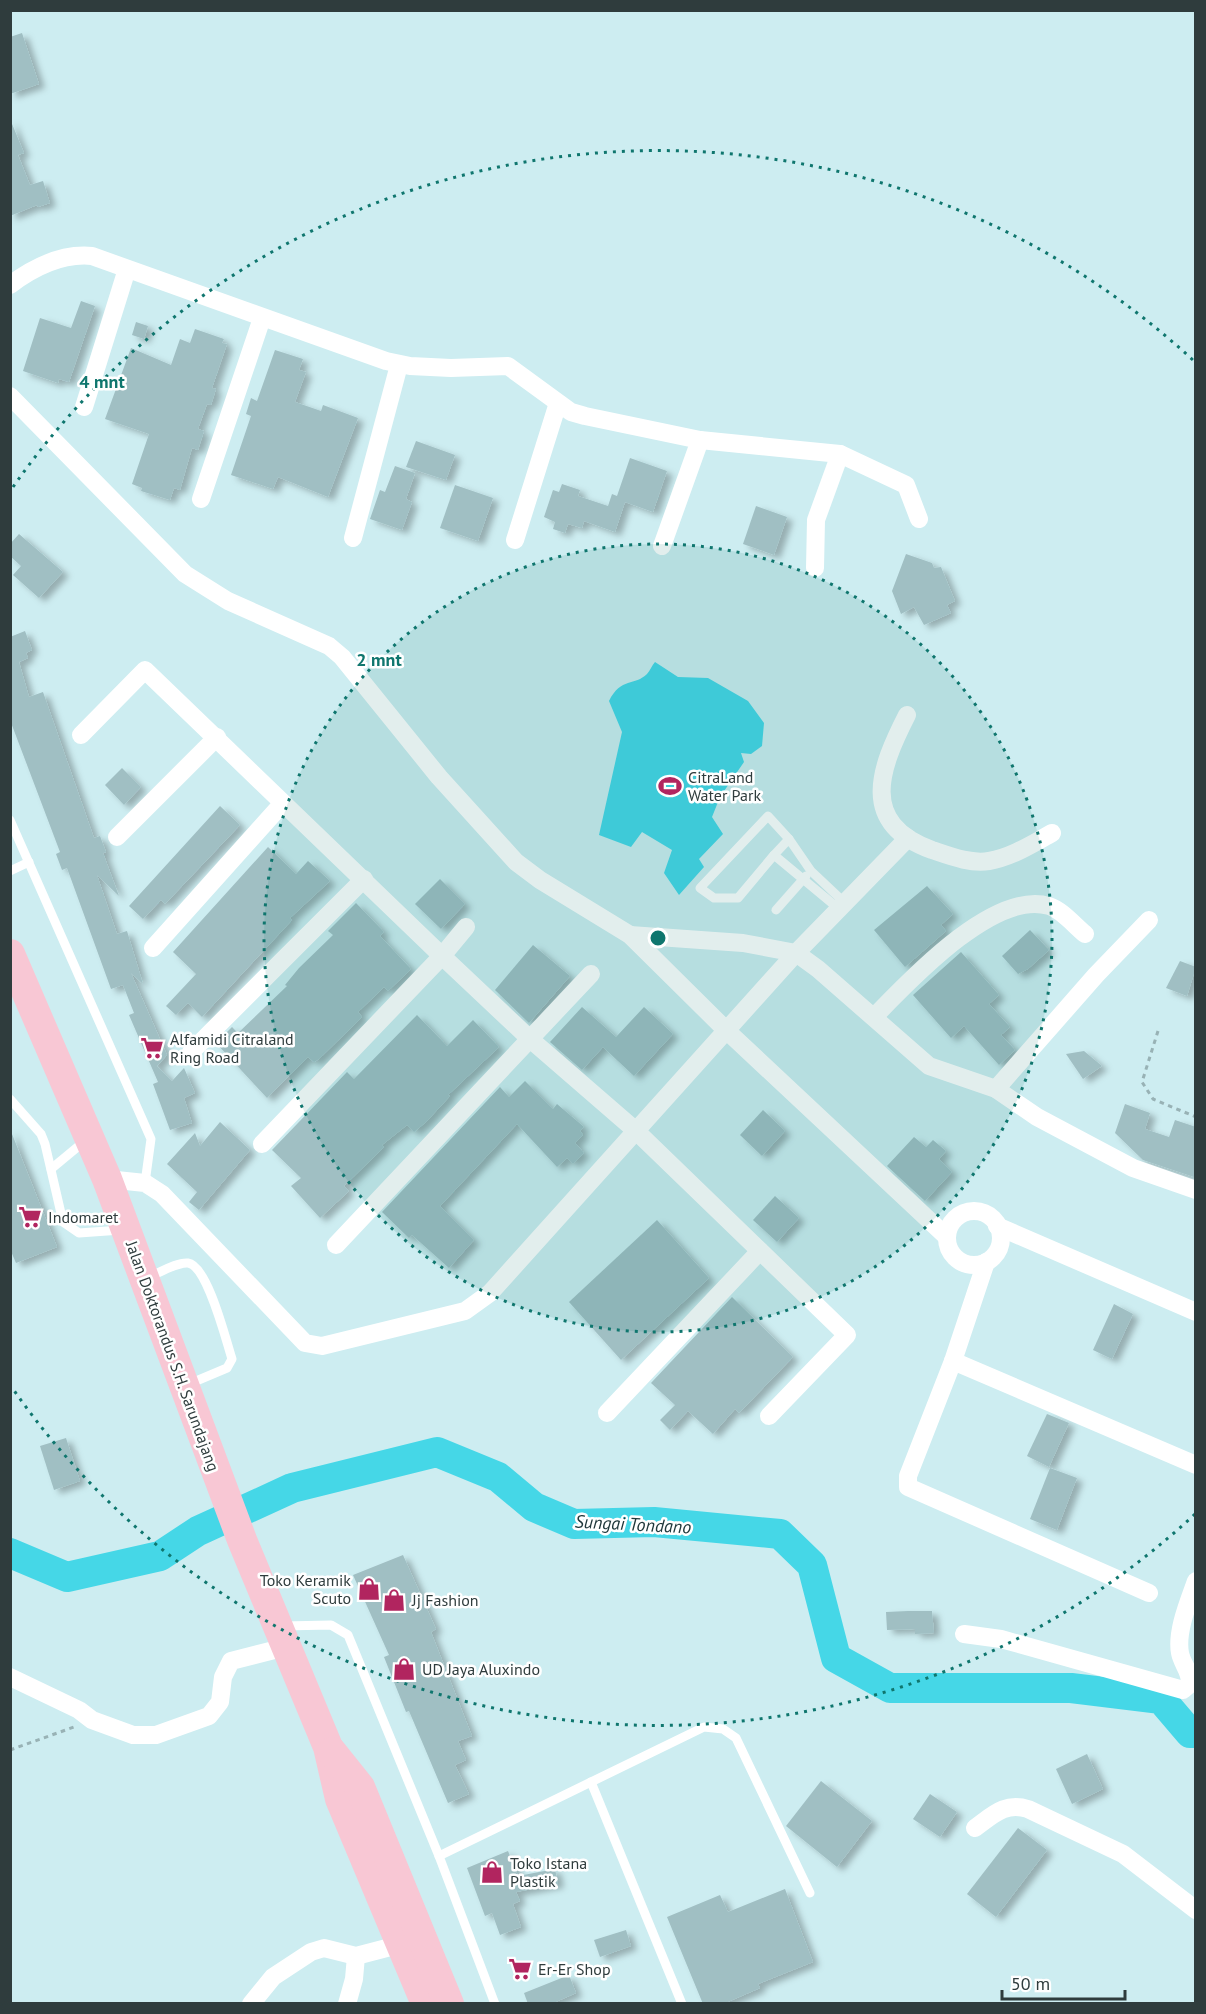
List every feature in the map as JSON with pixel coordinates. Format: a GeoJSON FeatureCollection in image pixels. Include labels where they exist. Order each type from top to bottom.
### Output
{"type":"FeatureCollection","features":[{"type":"Feature","properties":{"kind":"highway","name":"Jalan Doktorandus S.H. Sarundajang"},"geometry":{"type":"LineString","coordinates":[[10,954],[107,1179],[224,1494],[282,1636]]}},
{"type":"Feature","properties":{"kind":"highway"},"geometry":{"type":"LineString","coordinates":[[282,1636],[328,1748],[340,1799],[426,2004]]}},
{"type":"Feature","properties":{"kind":"highway"},"geometry":{"type":"LineString","coordinates":[[328,1748],[360,1787],[449,2004]]}},
{"type":"Feature","properties":{"kind":"street"},"geometry":{"type":"LineString","coordinates":[[10,285],[38,267],[72,256],[92,256],[262,318],[399,364],[451,368],[508,366],[571,412],[585,416],[700,440],[840,454],[906,486],[919,519]]}},
{"type":"Feature","properties":{"kind":"street"},"geometry":{"type":"LineString","coordinates":[[84,407],[128,269]]}},
{"type":"Feature","properties":{"kind":"street"},"geometry":{"type":"LineString","coordinates":[[201,499],[262,318]]}},
{"type":"Feature","properties":{"kind":"street"},"geometry":{"type":"LineString","coordinates":[[353,538],[399,364]]}},
{"type":"Feature","properties":{"kind":"street"},"geometry":{"type":"LineString","coordinates":[[10,396],[185,574],[228,601],[329,646],[342,657],[439,777],[516,862],[540,880],[630,934],[727,1031],[947,1238]]}},
{"type":"Feature","properties":{"kind":"street"},"geometry":{"type":"LineString","coordinates":[[515,540],[558,403]]}},
{"type":"Feature","properties":{"kind":"street"},"geometry":{"type":"LineString","coordinates":[[662,546],[700,440]]}},
{"type":"Feature","properties":{"kind":"street"},"geometry":{"type":"LineString","coordinates":[[815,568],[816,520],[840,454]]}},
{"type":"Feature","properties":{"kind":"street"},"geometry":{"type":"LineString","coordinates":[[81,735],[145,670],[442,956],[530,1039],[635,1130],[847,1335],[769,1416]]}},
{"type":"Feature","properties":{"kind":"street"},"geometry":{"type":"LineString","coordinates":[[907,715],[887,754],[882,780],[881,804],[892,823],[908,838],[951,857],[987,861],[1008,856],[1052,833]]}},
{"type":"Feature","properties":{"kind":"street"},"geometry":{"type":"LineString","coordinates":[[117,837],[217,737]]}},
{"type":"Feature","properties":{"kind":"street"},"geometry":{"type":"LineString","coordinates":[[153,948],[282,804]]}},
{"type":"Feature","properties":{"kind":"street"},"geometry":{"type":"LineString","coordinates":[[107,1179],[145,1183],[162,1194],[305,1344],[322,1346],[465,1311],[477,1305],[796,953],[908,838]]}},
{"type":"Feature","properties":{"kind":"street"},"geometry":{"type":"LineString","coordinates":[[191,1052],[364,879]]}},
{"type":"Feature","properties":{"kind":"street"},"geometry":{"type":"LineString","coordinates":[[874,1017],[911,979],[966,931],[992,917],[1014,909],[1043,904],[1055,908],[1085,934]]}},
{"type":"Feature","properties":{"kind":"street"},"geometry":{"type":"LineString","coordinates":[[996,1089],[1096,975],[1149,920]]}},
{"type":"Feature","properties":{"kind":"street"},"geometry":{"type":"LineString","coordinates":[[262,1144],[442,956],[466,927]]}},
{"type":"Feature","properties":{"kind":"street"},"geometry":{"type":"LineString","coordinates":[[630,934],[743,943],[796,953],[929,1066],[996,1089],[1037,1117],[1133,1168],[1196,1190]]}},
{"type":"Feature","properties":{"kind":"street"},"geometry":{"type":"LineString","coordinates":[[336,1245],[591,974]]}},
{"type":"Feature","properties":{"kind":"street"},"geometry":{"type":"LineString","coordinates":[[986,1262],[968,1265],[959,1261],[948,1247],[947,1238],[953,1221],[968,1212],[985,1214],[997,1226],[1196,1312]]}},
{"type":"Feature","properties":{"kind":"street"},"geometry":{"type":"LineString","coordinates":[[997,1226],[999,1246],[986,1262],[953,1361],[908,1476],[909,1488],[1149,1593]]}},
{"type":"Feature","properties":{"kind":"street"},"geometry":{"type":"LineString","coordinates":[[607,1413],[760,1251]]}},
{"type":"Feature","properties":{"kind":"street"},"geometry":{"type":"LineString","coordinates":[[953,1361],[1196,1465]]}},
{"type":"Feature","properties":{"kind":"street"},"geometry":{"type":"LineString","coordinates":[[964,1634],[1001,1639],[1183,1690],[1190,1684],[1190,1677],[1179,1645],[1196,1581]]}},
{"type":"Feature","properties":{"kind":"street"},"geometry":{"type":"LineString","coordinates":[[10,1677],[79,1710],[92,1720],[133,1735],[156,1735],[209,1716],[220,1702],[223,1677],[231,1661],[282,1636]]}},
{"type":"Feature","properties":{"kind":"street"},"geometry":{"type":"LineString","coordinates":[[975,1828],[1005,1807],[1015,1806],[1028,1809],[1123,1854],[1196,1910]]}},
{"type":"Feature","properties":{"kind":"street"},"geometry":{"type":"LineString","coordinates":[[251,2004],[273,1977],[311,1952],[324,1948],[356,1956],[402,1944]]}},
{"type":"Feature","properties":{"kind":"street"},"geometry":{"type":"LineString","coordinates":[[347,2004],[354,1979],[356,1956]]}},
{"type":"Feature","properties":{"kind":"lane"},"geometry":{"type":"LineString","coordinates":[[789,839],[738,898],[714,898],[700,888],[768,816],[789,839],[811,871],[842,906]]}},
{"type":"Feature","properties":{"kind":"lane"},"geometry":{"type":"LineString","coordinates":[[10,820],[151,1139],[145,1183]]}},
{"type":"Feature","properties":{"kind":"lane"},"geometry":{"type":"LineString","coordinates":[[774,855],[842,906]]}},
{"type":"Feature","properties":{"kind":"lane"},"geometry":{"type":"LineString","coordinates":[[10,871],[29,862]]}},
{"type":"Feature","properties":{"kind":"lane"},"geometry":{"type":"LineString","coordinates":[[776,910],[811,871]]}},
{"type":"Feature","properties":{"kind":"lane"},"geometry":{"type":"LineString","coordinates":[[10,1099],[41,1134],[63,1222],[72,1231],[79,1233],[126,1230]]}},
{"type":"Feature","properties":{"kind":"lane"},"geometry":{"type":"LineString","coordinates":[[51,1169],[89,1137]]}},
{"type":"Feature","properties":{"kind":"lane"},"geometry":{"type":"LineString","coordinates":[[145,1279],[184,1263],[193,1265],[204,1277],[232,1359],[227,1368],[184,1386]]}},
{"type":"Feature","properties":{"kind":"lane"},"geometry":{"type":"LineString","coordinates":[[282,1636],[331,1625],[348,1635],[439,1856],[495,2004]]}},
{"type":"Feature","properties":{"kind":"lane"},"geometry":{"type":"LineString","coordinates":[[439,1856],[704,1727],[723,1729],[736,1738],[810,1893]]}},
{"type":"Feature","properties":{"kind":"lane"},"geometry":{"type":"LineString","coordinates":[[591,1782],[682,2004]]}},
{"type":"Feature","properties":{"kind":"path"},"geometry":{"type":"LineString","coordinates":[[1158,1032],[1142,1082],[1153,1099],[1196,1118]]}},
{"type":"Feature","properties":{"kind":"path"},"geometry":{"type":"LineString","coordinates":[[10,1750],[92,1720]]}},
{"type":"Feature","properties":{"kind":"water","name":"CitraLand Water Park"},"geometry":{"type":"Polygon","coordinates":[[[655,662],[678,677],[708,678],[748,701],[764,723],[762,746],[751,754],[741,753],[744,762],[720,797],[712,817],[723,834],[699,859],[704,867],[679,895],[664,873],[672,850],[642,832],[631,847],[599,835],[622,732],[609,701],[618,688],[642,678],[655,662]]]}},
{"type":"Feature","properties":{"kind":"building"},"geometry":{"type":"Polygon","coordinates":[[[22,33],[39,84],[10,94],[10,37],[22,33]]]}},
{"type":"Feature","properties":{"kind":"building"},"geometry":{"type":"Polygon","coordinates":[[[10,119],[24,153],[18,155],[30,185],[43,181],[50,203],[38,207],[37,205],[10,216],[10,119]]]}},
{"type":"Feature","properties":{"kind":"building"},"geometry":{"type":"Polygon","coordinates":[[[81,301],[95,306],[69,382],[59,379],[58,383],[23,371],[40,318],[71,328],[81,301]]]}},
{"type":"Feature","properties":{"kind":"building"},"geometry":{"type":"Polygon","coordinates":[[[136,322],[148,326],[144,339],[132,335],[136,322]]]}},
{"type":"Feature","properties":{"kind":"building"},"geometry":{"type":"Polygon","coordinates":[[[195,329],[224,339],[222,343],[227,344],[212,388],[216,389],[211,405],[207,404],[198,429],[204,431],[198,450],[192,448],[180,490],[174,488],[170,500],[141,491],[142,488],[132,484],[149,434],[105,419],[131,348],[171,365],[180,339],[190,343],[195,329]]]}},
{"type":"Feature","properties":{"kind":"building"},"geometry":{"type":"Polygon","coordinates":[[[275,350],[303,359],[299,370],[306,372],[295,402],[321,411],[323,405],[358,418],[328,497],[278,477],[273,489],[231,475],[251,416],[246,414],[251,398],[257,401],[275,350]]]}},
{"type":"Feature","properties":{"kind":"building"},"geometry":{"type":"Polygon","coordinates":[[[416,441],[455,455],[446,480],[406,467],[416,441]]]}},
{"type":"Feature","properties":{"kind":"building"},"geometry":{"type":"Polygon","coordinates":[[[630,458],[667,471],[653,512],[625,502],[615,532],[584,521],[582,528],[568,524],[565,533],[553,529],[555,522],[544,517],[553,490],[559,492],[562,484],[580,490],[578,496],[608,506],[612,494],[617,496],[630,458]]]}},
{"type":"Feature","properties":{"kind":"building"},"geometry":{"type":"Polygon","coordinates":[[[395,466],[415,473],[406,499],[412,502],[402,530],[370,519],[380,490],[385,492],[395,466]]]}},
{"type":"Feature","properties":{"kind":"building"},"geometry":{"type":"Polygon","coordinates":[[[455,485],[493,498],[478,541],[440,528],[455,485]]]}},
{"type":"Feature","properties":{"kind":"building"},"geometry":{"type":"Polygon","coordinates":[[[756,506],[787,517],[774,555],[743,544],[756,506]]]}},
{"type":"Feature","properties":{"kind":"building"},"geometry":{"type":"Polygon","coordinates":[[[19,534],[63,572],[39,598],[13,575],[21,566],[10,556],[10,544],[19,534]]]}},
{"type":"Feature","properties":{"kind":"building"},"geometry":{"type":"Polygon","coordinates":[[[906,554],[932,563],[934,568],[941,567],[955,601],[947,605],[951,613],[924,625],[914,607],[901,614],[892,591],[906,554]]]}},
{"type":"Feature","properties":{"kind":"building"},"geometry":{"type":"Polygon","coordinates":[[[25,631],[32,650],[26,653],[28,658],[19,662],[29,697],[43,692],[94,838],[100,836],[106,852],[103,853],[119,896],[97,875],[117,934],[127,931],[143,984],[131,973],[167,1055],[157,1066],[172,1081],[184,1068],[195,1093],[184,1098],[192,1123],[170,1130],[153,1084],[158,1082],[129,1015],[134,1013],[123,985],[111,989],[67,868],[62,870],[56,854],[60,852],[10,720],[10,637],[25,631]]]}},
{"type":"Feature","properties":{"kind":"building"},"geometry":{"type":"Polygon","coordinates":[[[122,768],[141,787],[124,805],[105,785],[122,768]]]}},
{"type":"Feature","properties":{"kind":"building"},"geometry":{"type":"Polygon","coordinates":[[[220,806],[240,825],[165,904],[161,900],[143,919],[129,906],[220,806]]]}},
{"type":"Feature","properties":{"kind":"building"},"geometry":{"type":"Polygon","coordinates":[[[268,847],[296,874],[308,861],[330,881],[290,918],[292,920],[202,1017],[188,1003],[176,1015],[166,1006],[196,974],[173,952],[268,847]]]}},
{"type":"Feature","properties":{"kind":"building"},"geometry":{"type":"Polygon","coordinates":[[[440,879],[465,904],[441,929],[415,904],[440,879]]]}},
{"type":"Feature","properties":{"kind":"building"},"geometry":{"type":"Polygon","coordinates":[[[927,886],[953,914],[941,925],[946,931],[905,967],[874,930],[927,886]]]}},
{"type":"Feature","properties":{"kind":"building"},"geometry":{"type":"Polygon","coordinates":[[[356,903],[384,932],[380,936],[411,969],[388,991],[384,987],[358,1012],[362,1017],[319,1059],[314,1062],[308,1057],[267,1098],[216,1043],[232,1027],[238,1033],[287,986],[285,985],[299,968],[333,935],[328,931],[356,903]]]}},
{"type":"Feature","properties":{"kind":"building"},"geometry":{"type":"Polygon","coordinates":[[[1030,930],[1049,950],[1028,969],[1018,974],[1002,956],[1030,930]]]}},
{"type":"Feature","properties":{"kind":"building"},"geometry":{"type":"Polygon","coordinates":[[[533,945],[570,976],[529,1023],[495,990],[533,945]]]}},
{"type":"Feature","properties":{"kind":"building"},"geometry":{"type":"Polygon","coordinates":[[[961,952],[999,995],[989,1004],[1010,1027],[1001,1035],[1015,1050],[999,1065],[964,1026],[951,1038],[913,995],[961,952]]]}},
{"type":"Feature","properties":{"kind":"building"},"geometry":{"type":"Polygon","coordinates":[[[1180,961],[1196,967],[1187,996],[1166,988],[1180,961]]]}},
{"type":"Feature","properties":{"kind":"building"},"geometry":{"type":"Polygon","coordinates":[[[582,1007],[616,1037],[644,1007],[673,1034],[634,1076],[603,1047],[582,1070],[550,1042],[582,1007]]]}},
{"type":"Feature","properties":{"kind":"building"},"geometry":{"type":"Polygon","coordinates":[[[417,1015],[447,1046],[473,1020],[499,1047],[448,1095],[450,1096],[426,1122],[414,1132],[407,1125],[382,1145],[384,1147],[344,1186],[349,1191],[320,1218],[291,1186],[301,1178],[272,1150],[347,1072],[354,1079],[417,1015]]]}},
{"type":"Feature","properties":{"kind":"building"},"geometry":{"type":"Polygon","coordinates":[[[1084,1051],[1102,1066],[1083,1079],[1066,1054],[1084,1051]]]}},
{"type":"Feature","properties":{"kind":"building"},"geometry":{"type":"Polygon","coordinates":[[[525,1081],[553,1109],[557,1104],[584,1127],[580,1131],[583,1135],[575,1143],[584,1153],[573,1164],[567,1158],[557,1167],[517,1124],[440,1206],[474,1240],[449,1268],[412,1235],[409,1238],[382,1212],[500,1087],[509,1097],[525,1081]]]}},
{"type":"Feature","properties":{"kind":"building"},"geometry":{"type":"Polygon","coordinates":[[[1125,1104],[1150,1113],[1145,1129],[1169,1137],[1175,1120],[1196,1127],[1194,1177],[1143,1160],[1115,1133],[1125,1104]]]}},
{"type":"Feature","properties":{"kind":"building"},"geometry":{"type":"Polygon","coordinates":[[[763,1110],[785,1131],[762,1156],[740,1135],[763,1110]]]}},
{"type":"Feature","properties":{"kind":"building"},"geometry":{"type":"Polygon","coordinates":[[[220,1122],[250,1150],[199,1210],[189,1202],[197,1192],[167,1164],[195,1133],[200,1146],[220,1122]]]}},
{"type":"Feature","properties":{"kind":"building"},"geometry":{"type":"Polygon","coordinates":[[[10,1129],[57,1247],[16,1263],[10,1249],[10,1129]]]}},
{"type":"Feature","properties":{"kind":"building"},"geometry":{"type":"Polygon","coordinates":[[[914,1137],[926,1147],[933,1140],[946,1151],[939,1159],[952,1172],[925,1201],[887,1166],[914,1137]]]}},
{"type":"Feature","properties":{"kind":"building"},"geometry":{"type":"Polygon","coordinates":[[[775,1196],[799,1218],[777,1242],[753,1220],[775,1196]]]}},
{"type":"Feature","properties":{"kind":"building"},"geometry":{"type":"Polygon","coordinates":[[[657,1220],[709,1278],[621,1360],[569,1302],[657,1220]]]}},
{"type":"Feature","properties":{"kind":"building"},"geometry":{"type":"Polygon","coordinates":[[[732,1297],[793,1357],[739,1413],[735,1409],[713,1434],[688,1411],[670,1430],[660,1420],[675,1405],[651,1383],[732,1297]]]}},
{"type":"Feature","properties":{"kind":"building"},"geometry":{"type":"Polygon","coordinates":[[[1114,1304],[1133,1314],[1112,1359],[1093,1350],[1114,1304]]]}},
{"type":"Feature","properties":{"kind":"building"},"geometry":{"type":"Polygon","coordinates":[[[1047,1414],[1069,1423],[1049,1467],[1027,1456],[1047,1414]]]}},
{"type":"Feature","properties":{"kind":"building"},"geometry":{"type":"Polygon","coordinates":[[[66,1438],[80,1481],[54,1490],[40,1446],[66,1438]]]}},
{"type":"Feature","properties":{"kind":"building"},"geometry":{"type":"Polygon","coordinates":[[[1050,1468],[1077,1478],[1057,1530],[1030,1519],[1050,1468]]]}},
{"type":"Feature","properties":{"kind":"building"},"geometry":{"type":"Polygon","coordinates":[[[403,1555],[436,1629],[431,1632],[472,1736],[458,1741],[466,1760],[455,1765],[469,1794],[448,1803],[409,1711],[406,1712],[384,1657],[389,1655],[353,1575],[403,1555]]]}},
{"type":"Feature","properties":{"kind":"building"},"geometry":{"type":"Polygon","coordinates":[[[932,1611],[934,1633],[915,1634],[915,1629],[887,1630],[886,1612],[932,1611]]]}},
{"type":"Feature","properties":{"kind":"building"},"geometry":{"type":"Polygon","coordinates":[[[1087,1754],[1103,1789],[1072,1804],[1056,1769],[1087,1754]]]}},
{"type":"Feature","properties":{"kind":"building"},"geometry":{"type":"Polygon","coordinates":[[[821,1781],[872,1821],[837,1867],[786,1826],[821,1781]]]}},
{"type":"Feature","properties":{"kind":"building"},"geometry":{"type":"Polygon","coordinates":[[[930,1794],[957,1812],[940,1837],[913,1819],[930,1794]]]}},
{"type":"Feature","properties":{"kind":"building"},"geometry":{"type":"Polygon","coordinates":[[[1018,1828],[1047,1850],[996,1917],[967,1894],[1018,1828]]]}},
{"type":"Feature","properties":{"kind":"building"},"geometry":{"type":"Polygon","coordinates":[[[508,1851],[518,1876],[555,1869],[558,1884],[516,1892],[520,1901],[513,1904],[521,1927],[500,1935],[492,1913],[485,1916],[467,1868],[508,1851]]]}},
{"type":"Feature","properties":{"kind":"building"},"geometry":{"type":"Polygon","coordinates":[[[785,1889],[813,1962],[758,1984],[760,1988],[723,2004],[703,2004],[667,1917],[720,1895],[728,1912],[785,1889]]]}},
{"type":"Feature","properties":{"kind":"building"},"geometry":{"type":"Polygon","coordinates":[[[626,1930],[631,1946],[600,1957],[594,1940],[626,1930]]]}},
{"type":"Feature","properties":{"kind":"building"},"geometry":{"type":"Polygon","coordinates":[[[569,1975],[576,1993],[551,2004],[528,2004],[524,1993],[569,1975]]]}},
{"type":"Feature","properties":{"kind":"waterway","name":"Sungai Tondano"},"geometry":{"type":"LineString","coordinates":[[10,1553],[67,1577],[160,1556],[198,1531],[292,1488],[437,1452],[498,1477],[534,1507],[574,1524],[654,1522],[780,1534],[812,1565],[836,1658],[890,1688],[1071,1688],[1161,1699],[1190,1733],[1196,1733]]}},
{"type":"Feature","properties":{"kind":"place","name":"CitraLand Water Park"},"geometry":{"type":"Point","coordinates":[670,786]}},
{"type":"Feature","properties":{"kind":"place","name":"Alfamidi Citraland Ring Road"},"geometry":{"type":"Point","coordinates":[152,1048]}},
{"type":"Feature","properties":{"kind":"place","name":"Indomaret"},"geometry":{"type":"Point","coordinates":[30,1217]}},
{"type":"Feature","properties":{"kind":"place","name":"Toko Keramik Scuto"},"geometry":{"type":"Point","coordinates":[369,1589]}},
{"type":"Feature","properties":{"kind":"place","name":"Jj Fashion"},"geometry":{"type":"Point","coordinates":[394,1600]}},
{"type":"Feature","properties":{"kind":"place","name":"UD Jaya Aluxindo"},"geometry":{"type":"Point","coordinates":[404,1669]}},
{"type":"Feature","properties":{"kind":"place","name":"Toko Istana Plastik"},"geometry":{"type":"Point","coordinates":[492,1872]}},
{"type":"Feature","properties":{"kind":"place","name":"Er-Er Shop"},"geometry":{"type":"Point","coordinates":[520,1969]}}]}
